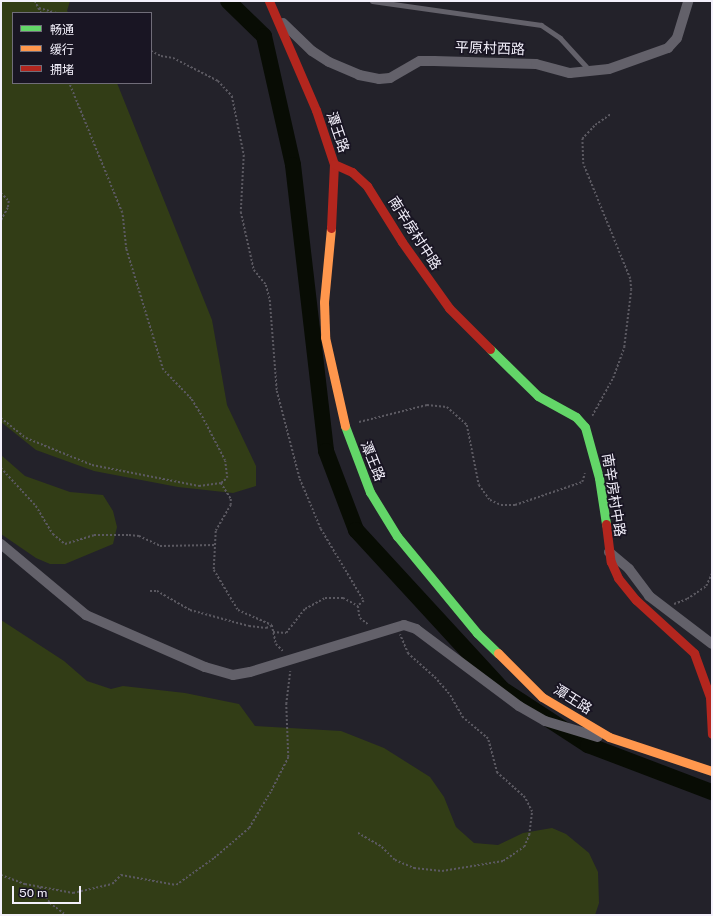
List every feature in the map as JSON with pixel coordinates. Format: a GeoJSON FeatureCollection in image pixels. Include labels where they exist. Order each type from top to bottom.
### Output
{"type":"FeatureCollection","features":[{"type":"Feature","properties":{"kind":"main road","name":"潭王路"},"geometry":{"type":"LineString","coordinates":[[269,1],[278,18],[316,110],[334,164],[335,180],[324,302],[325,330],[331,371],[345,425],[370,492],[397,536],[476,633],[542,697],[609,737],[712,771]]}},
{"type":"Feature","properties":{"kind":"main road","name":"南辛房村中路"},"geometry":{"type":"LineString","coordinates":[[334,164],[352,172],[367,186],[402,242],[449,308],[532,391],[576,417],[585,427],[599,478],[609,552],[618,578],[636,600],[694,653],[711,697],[712,734]]}},
{"type":"Feature","properties":{"kind":"street","name":"平原村西路"},"geometry":{"type":"LineString","coordinates":[[278,18],[312,51],[329,62],[358,75],[379,79],[390,78],[420,61],[536,64],[570,73],[590,72],[609,68],[668,48],[677,38],[688,1]]}},
{"type":"Feature","properties":{"kind":"street"},"geometry":{"type":"LineString","coordinates":[[1,544],[86,615],[205,667],[233,675],[250,672],[404,625],[416,629],[477,677],[545,721],[583,733],[636,746]]}},
{"type":"Feature","properties":{"kind":"street"},"geometry":{"type":"LineString","coordinates":[[609,552],[629,569],[649,596],[712,644]]}},
{"type":"Feature","properties":{"kind":"lane"},"geometry":{"type":"LineString","coordinates":[[372,1],[541,25],[560,38],[590,72]]}},
{"type":"Feature","properties":{"kind":"path"},"geometry":{"type":"LineString","coordinates":[[35,1],[41,12]]}},
{"type":"Feature","properties":{"kind":"path"},"geometry":{"type":"LineString","coordinates":[[39,8],[54,12]]}},
{"type":"Feature","properties":{"kind":"path"},"geometry":{"type":"LineString","coordinates":[[152,52],[161,56],[173,58],[218,82],[232,96],[244,155],[241,212],[254,270],[266,285],[270,300],[277,391],[300,479],[321,529],[364,601],[358,606]]}},
{"type":"Feature","properties":{"kind":"path"},"geometry":{"type":"LineString","coordinates":[[1,418],[26,438],[92,465],[199,486],[221,483],[227,478],[225,461],[191,399],[163,370],[126,249],[122,213],[69,84]]}},
{"type":"Feature","properties":{"kind":"path"},"geometry":{"type":"LineString","coordinates":[[585,427],[613,378],[624,347],[631,290],[630,279],[583,164],[582,139],[595,125],[611,114]]}},
{"type":"Feature","properties":{"kind":"path"},"geometry":{"type":"LineString","coordinates":[[1,193],[9,201],[8,208],[1,221]]}},
{"type":"Feature","properties":{"kind":"path"},"geometry":{"type":"LineString","coordinates":[[345,425],[427,405],[447,407],[468,425],[479,485],[490,500],[501,505],[515,505],[582,482],[585,465]]}},
{"type":"Feature","properties":{"kind":"path"},"geometry":{"type":"LineString","coordinates":[[1,468],[36,506],[53,534],[65,544],[94,535],[129,535],[139,536],[160,546],[216,545]]}},
{"type":"Feature","properties":{"kind":"path"},"geometry":{"type":"LineString","coordinates":[[221,483],[231,499],[231,505],[218,526],[214,570],[238,610],[272,625]]}},
{"type":"Feature","properties":{"kind":"path"},"geometry":{"type":"LineString","coordinates":[[663,608],[687,599],[706,586],[712,573]]}},
{"type":"Feature","properties":{"kind":"path"},"geometry":{"type":"LineString","coordinates":[[150,591],[157,591],[163,596],[178,601],[185,608],[219,618],[261,628],[266,628],[272,625]]}},
{"type":"Feature","properties":{"kind":"path"},"geometry":{"type":"LineString","coordinates":[[273,632],[286,633],[305,609],[325,598],[343,598],[358,606]]}},
{"type":"Feature","properties":{"kind":"path"},"geometry":{"type":"LineString","coordinates":[[358,606],[360,618],[369,623],[371,634]]}},
{"type":"Feature","properties":{"kind":"path"},"geometry":{"type":"LineString","coordinates":[[1,875],[40,887],[73,893],[112,884],[121,875],[176,885],[214,858],[250,828],[288,757],[286,704],[292,658],[276,644],[272,625]]}},
{"type":"Feature","properties":{"kind":"path"},"geometry":{"type":"LineString","coordinates":[[358,833],[382,847],[395,860],[414,868],[442,871],[503,861],[524,847],[532,812],[525,798],[497,773],[488,739],[463,718],[449,694],[436,679],[408,654],[397,627]]}},
{"type":"Feature","properties":{"kind":"path"},"geometry":{"type":"LineString","coordinates":[[40,887],[50,903],[66,915]]}},
{"type":"Feature","properties":{"kind":"green space"},"geometry":{"type":"Polygon","coordinates":[[[1,1],[70,1],[68,12],[12,12],[12,84],[117,84],[212,320],[227,405],[256,466],[256,486],[233,493],[178,487],[94,471],[36,450],[1,422],[1,1]]]}},
{"type":"Feature","properties":{"kind":"green space"},"geometry":{"type":"Polygon","coordinates":[[[1,455],[25,476],[70,492],[103,495],[113,511],[117,527],[113,544],[65,564],[50,564],[36,558],[1,534],[1,455]]]}},
{"type":"Feature","properties":{"kind":"green space"},"geometry":{"type":"Polygon","coordinates":[[[1,620],[64,661],[87,681],[111,689],[123,686],[185,693],[239,704],[255,726],[341,731],[384,748],[430,777],[444,797],[456,827],[474,843],[498,845],[523,833],[552,828],[566,834],[589,853],[598,872],[599,903],[595,915],[1,915],[1,620]]]}},
{"type":"Feature","properties":{"kind":"waterway"},"geometry":{"type":"LineString","coordinates":[[228,1],[264,36],[293,165],[326,451],[356,530],[502,689],[588,745],[712,792]]}},
{"type":"Feature","properties":{"kind":"traffic: fast"},"geometry":{"type":"LineString","coordinates":[[490,349],[538,396],[576,417],[585,427],[599,478],[606,524]]}},
{"type":"Feature","properties":{"kind":"traffic: fast"},"geometry":{"type":"LineString","coordinates":[[345,426],[370,492],[397,536],[477,633],[498,653]]}},
{"type":"Feature","properties":{"kind":"traffic: slow"},"geometry":{"type":"LineString","coordinates":[[331,228],[324,302],[325,337],[345,426]]}},
{"type":"Feature","properties":{"kind":"traffic: slow"},"geometry":{"type":"LineString","coordinates":[[498,653],[542,697],[609,737],[712,771]]}},
{"type":"Feature","properties":{"kind":"traffic: jam"},"geometry":{"type":"LineString","coordinates":[[269,1],[316,110],[334,164],[331,228]]}},
{"type":"Feature","properties":{"kind":"traffic: jam"},"geometry":{"type":"LineString","coordinates":[[334,164],[352,172],[367,186],[402,242],[449,308],[490,349]]}},
{"type":"Feature","properties":{"kind":"traffic: jam"},"geometry":{"type":"LineString","coordinates":[[606,524],[611,562],[618,578],[636,600],[694,653],[710,697],[712,734]]}}]}
